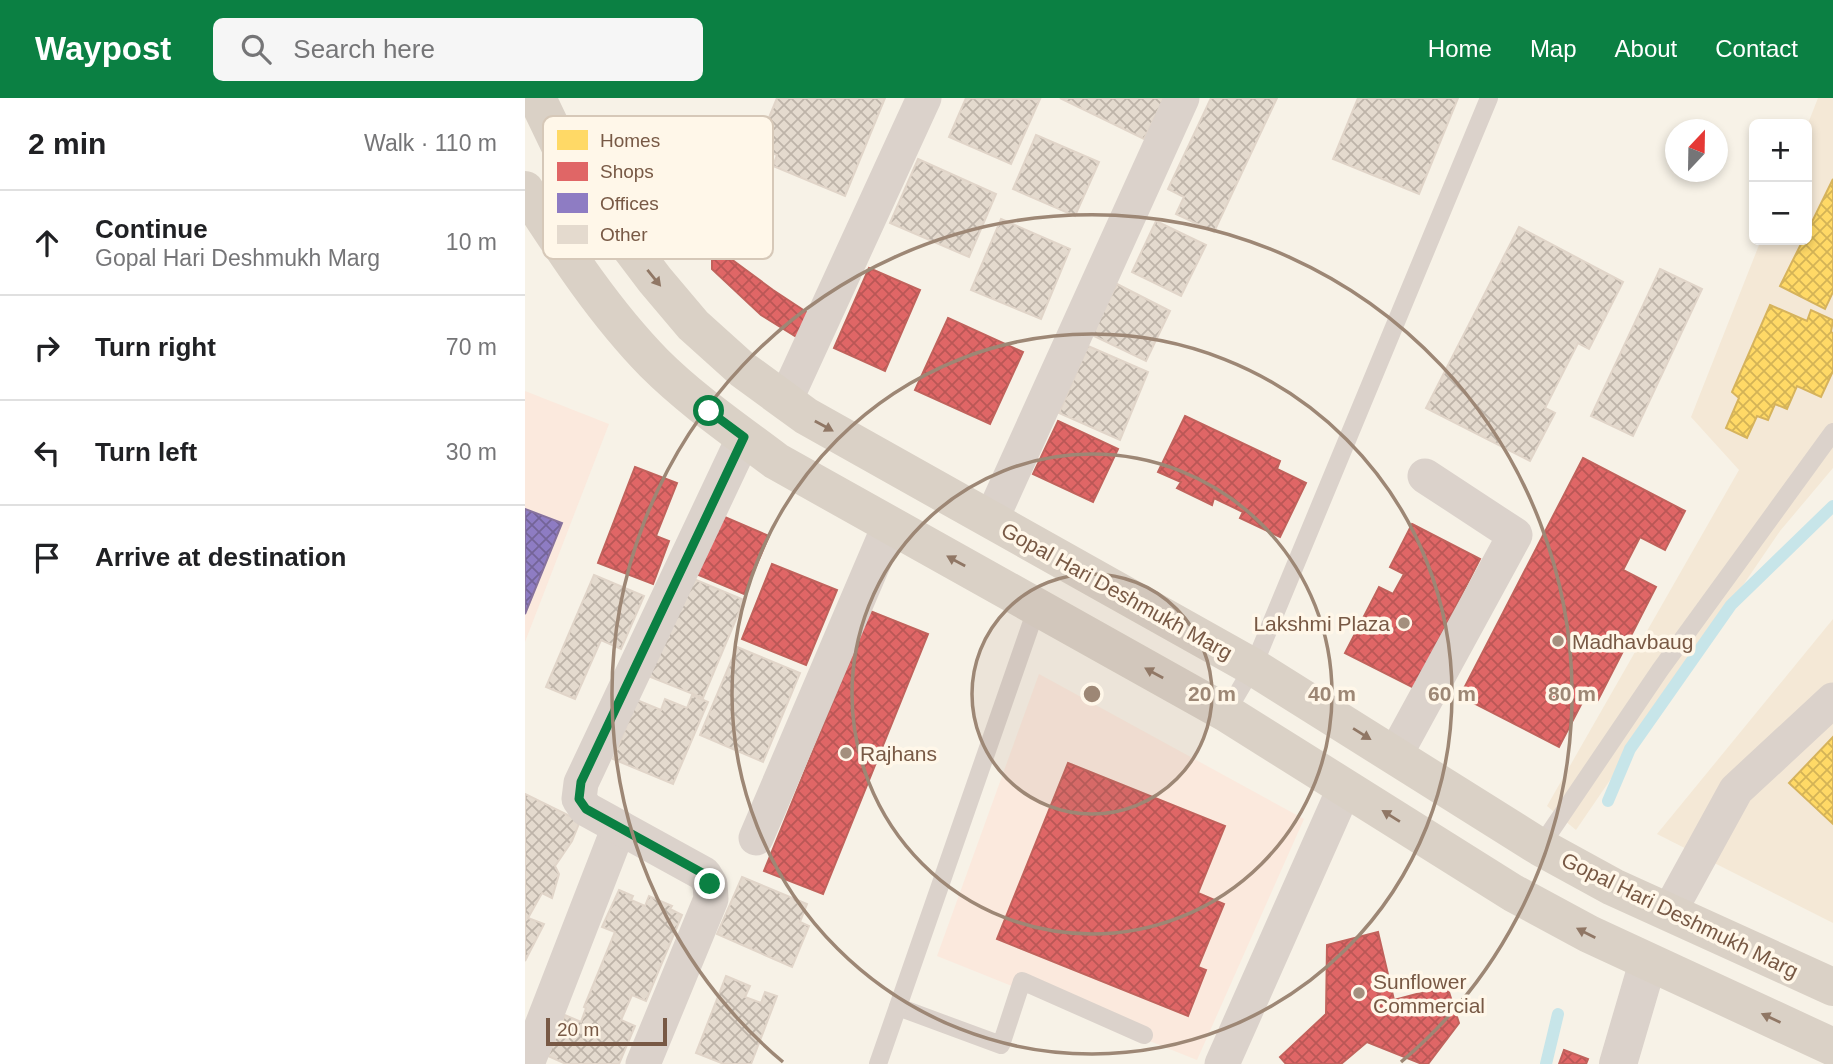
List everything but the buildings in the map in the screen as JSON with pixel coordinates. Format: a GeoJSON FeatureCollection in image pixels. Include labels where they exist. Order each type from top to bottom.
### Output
{"type":"FeatureCollection","features":[{"type":"Feature","properties":{"kind":"main road","name":"Gopal Hari Deshmukh Marg"},"geometry":{"type":"LineString","coordinates":[[537,98],[546,116]]}},
{"type":"Feature","properties":{"kind":"main road"},"geometry":{"type":"LineString","coordinates":[[525,190],[543,218]]}},
{"type":"Feature","properties":{"kind":"main road"},"geometry":{"type":"LineString","coordinates":[[571,259],[655,363],[709,411],[776,461],[1226,713],[1513,893],[1588,934],[1833,1047]]}},
{"type":"Feature","properties":{"kind":"main road","name":"Gopal Hari Deshmukh Marg"},"geometry":{"type":"LineString","coordinates":[[639,259],[693,325],[743,370],[806,416],[1254,667],[1541,847],[1613,887],[1833,988]]}},
{"type":"Feature","properties":{"kind":"main road"},"geometry":{"type":"LineString","coordinates":[[1618,1064],[1648,962]]}},
{"type":"Feature","properties":{"kind":"street"},"geometry":{"type":"LineString","coordinates":[[785,401],[924,98]]}},
{"type":"Feature","properties":{"kind":"street"},"geometry":{"type":"LineString","coordinates":[[991,520],[1182,98]]}},
{"type":"Feature","properties":{"kind":"street"},"geometry":{"type":"LineString","coordinates":[[643,1064],[711,899],[710,884],[704,874],[586,809],[579,799],[581,782],[744,437]]}},
{"type":"Feature","properties":{"kind":"street"},"geometry":{"type":"LineString","coordinates":[[1395,755],[1515,535],[1425,476]]}},
{"type":"Feature","properties":{"kind":"street"},"geometry":{"type":"LineString","coordinates":[[756,838],[890,524]]}},
{"type":"Feature","properties":{"kind":"street"},"geometry":{"type":"LineString","coordinates":[[1669,912],[1736,790],[1833,700]]}},
{"type":"Feature","properties":{"kind":"street"},"geometry":{"type":"LineString","coordinates":[[1222,1064],[1345,787]]}},
{"type":"Feature","properties":{"kind":"street"},"geometry":{"type":"LineString","coordinates":[[527,1064],[619,827]]}},
{"type":"Feature","properties":{"kind":"lane"},"geometry":{"type":"LineString","coordinates":[[1226,713],[1254,667],[1489,98]]}},
{"type":"Feature","properties":{"kind":"lane"},"geometry":{"type":"LineString","coordinates":[[1541,847],[1660,670],[1833,432]]}},
{"type":"Feature","properties":{"kind":"lane"},"geometry":{"type":"LineString","coordinates":[[878,1064],[1037,607]]}},
{"type":"Feature","properties":{"kind":"lane"},"geometry":{"type":"LineString","coordinates":[[898,1007],[1001,1045],[1022,981],[1144,1035]]}},
{"type":"Feature","properties":{"kind":"shaded area"},"geometry":{"type":"Polygon","coordinates":[[[1818,98],[1833,98],[1833,468],[1780,531],[1576,830],[1547,806],[1739,470],[1691,417],[1759,245],[1812,245],[1812,119],[1810,119],[1818,98]]]}},
{"type":"Feature","properties":{"kind":"shaded area"},"geometry":{"type":"Polygon","coordinates":[[[525,391],[609,424],[525,642],[525,391]]]}},
{"type":"Feature","properties":{"kind":"shaded area"},"geometry":{"type":"Polygon","coordinates":[[[1833,619],[1833,923],[1657,834],[1833,619]]]}},
{"type":"Feature","properties":{"kind":"shaded area"},"geometry":{"type":"Polygon","coordinates":[[[1039,674],[1304,819],[1197,1060],[937,956],[1039,674]]]}},
{"type":"Feature","properties":{"kind":"waterway"},"geometry":{"type":"LineString","coordinates":[[1608,801],[1630,749],[1731,605],[1833,506]]}},
{"type":"Feature","properties":{"kind":"waterway"},"geometry":{"type":"LineString","coordinates":[[1546,1064],[1558,1014]]}},
{"type":"Feature","properties":{"kind":"place","name":"Lakshmi Plaza"},"geometry":{"type":"Point","coordinates":[1404,623]}},
{"type":"Feature","properties":{"kind":"place","name":"Madhavbaug"},"geometry":{"type":"Point","coordinates":[1558,641]}},
{"type":"Feature","properties":{"kind":"place","name":"Rajhans"},"geometry":{"type":"Point","coordinates":[846,753]}},
{"type":"Feature","properties":{"kind":"place","name":"Sunflower Commercial"},"geometry":{"type":"Point","coordinates":[1359,993]}},
{"type":"Feature","properties":{"kind":"route"},"geometry":{"type":"LineString","coordinates":[[709,411],[744,437],[581,782],[579,799],[586,809],[704,874],[710,884]]}}]}
